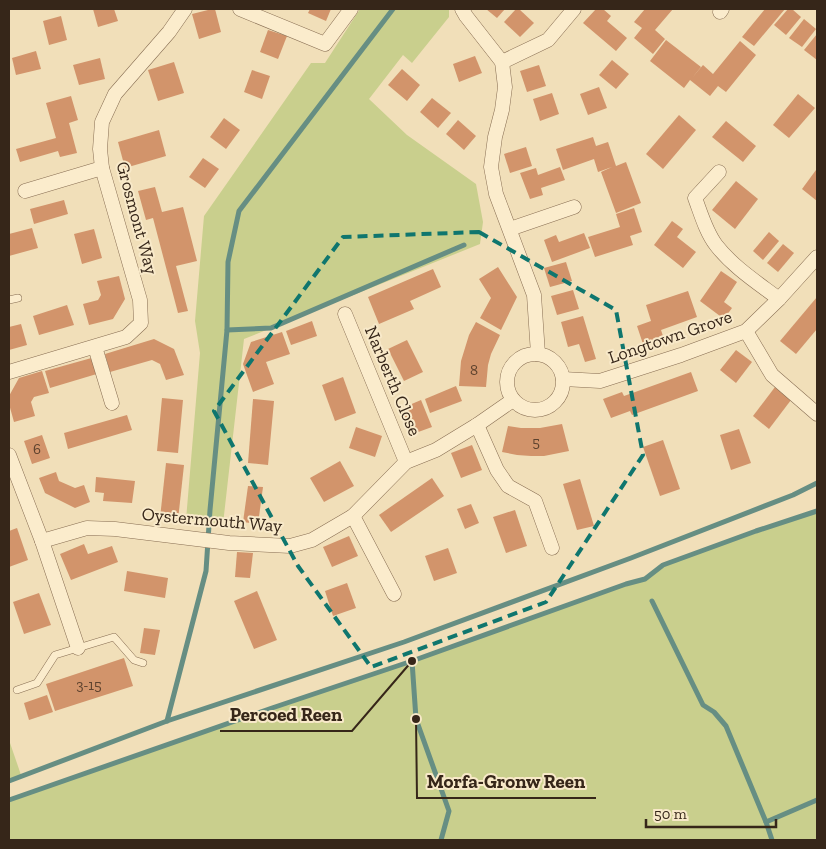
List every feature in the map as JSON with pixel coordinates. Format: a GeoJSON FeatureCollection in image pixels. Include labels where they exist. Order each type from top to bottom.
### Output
{"type":"FeatureCollection","features":[{"type":"Feature","properties":{"kind":"street","name":"Grosmont Way"},"geometry":{"type":"LineString","coordinates":[[9,372],[126,337],[141,323],[140,300],[102,168],[100,149],[102,122],[115,94],[169,32],[185,9]]}},
{"type":"Feature","properties":{"kind":"street"},"geometry":{"type":"LineString","coordinates":[[240,9],[325,44],[351,9]]}},
{"type":"Feature","properties":{"kind":"street"},"geometry":{"type":"LineString","coordinates":[[462,9],[502,62],[505,87],[502,110],[494,137],[491,166],[496,194],[534,295],[538,354]]}},
{"type":"Feature","properties":{"kind":"street"},"geometry":{"type":"LineString","coordinates":[[502,62],[548,40],[574,9]]}},
{"type":"Feature","properties":{"kind":"street"},"geometry":{"type":"LineString","coordinates":[[25,191],[102,168]]}},
{"type":"Feature","properties":{"kind":"street"},"geometry":{"type":"LineString","coordinates":[[719,172],[695,198],[705,224],[715,244],[734,264],[779,300]]}},
{"type":"Feature","properties":{"kind":"street"},"geometry":{"type":"LineString","coordinates":[[510,229],[574,207]]}},
{"type":"Feature","properties":{"kind":"street","name":"Longtown Grove"},"geometry":{"type":"LineString","coordinates":[[563,378],[600,381],[681,355],[746,331],[779,300],[817,257]]}},
{"type":"Feature","properties":{"kind":"street","name":"Narberth Close"},"geometry":{"type":"LineString","coordinates":[[345,314],[406,462]]}},
{"type":"Feature","properties":{"kind":"street"},"geometry":{"type":"LineString","coordinates":[[746,331],[772,375],[817,414]]}},
{"type":"Feature","properties":{"kind":"street"},"geometry":{"type":"LineString","coordinates":[[95,347],[112,404]]}},
{"type":"Feature","properties":{"kind":"street"},"geometry":{"type":"LineString","coordinates":[[538,354],[553,360],[563,378],[561,394],[550,406],[542,410],[527,409],[513,400],[507,386],[507,377],[510,369],[516,362],[526,356],[538,354]]}},
{"type":"Feature","properties":{"kind":"street","name":"Oystermouth Way"},"geometry":{"type":"LineString","coordinates":[[42,541],[87,528],[115,529],[229,543],[290,546],[312,540],[353,516],[406,462],[436,450],[513,400]]}},
{"type":"Feature","properties":{"kind":"street"},"geometry":{"type":"LineString","coordinates":[[477,425],[497,470],[508,486],[535,501],[552,548]]}},
{"type":"Feature","properties":{"kind":"street"},"geometry":{"type":"LineString","coordinates":[[9,455],[42,541],[78,648]]}},
{"type":"Feature","properties":{"kind":"street"},"geometry":{"type":"LineString","coordinates":[[353,516],[394,594]]}},
{"type":"Feature","properties":{"kind":"lane"},"geometry":{"type":"LineString","coordinates":[[9,300],[18,298]]}},
{"type":"Feature","properties":{"kind":"lane"},"geometry":{"type":"LineString","coordinates":[[17,690],[37,683],[55,655],[114,637],[134,660],[144,663]]}},
{"type":"Feature","properties":{"kind":"highlighted area"},"geometry":{"type":"Polygon","coordinates":[[[479,232],[616,310],[643,455],[546,602],[371,667],[298,566],[214,411],[343,237],[479,232]]]}},
{"type":"Feature","properties":{"kind":"green space"},"geometry":{"type":"Polygon","coordinates":[[[360,9],[449,9],[449,17],[412,63],[403,55],[369,99],[407,135],[476,184],[483,222],[480,244],[244,339],[223,524],[186,520],[200,353],[195,321],[204,216],[311,63],[325,63],[360,9]]]}},
{"type":"Feature","properties":{"kind":"green space"},"geometry":{"type":"Polygon","coordinates":[[[817,511],[817,840],[9,840],[9,800],[412,661],[626,584],[645,579],[663,565],[817,511]]]}},
{"type":"Feature","properties":{"kind":"green space"},"geometry":{"type":"Polygon","coordinates":[[[9,740],[21,775],[9,779],[9,740]]]}},
{"type":"Feature","properties":{"kind":"building"},"geometry":{"type":"Polygon","coordinates":[[[93,9],[114,9],[118,21],[98,27],[93,9]]]}},
{"type":"Feature","properties":{"kind":"building"},"geometry":{"type":"Polygon","coordinates":[[[215,9],[221,32],[199,39],[192,14],[215,9]]]}},
{"type":"Feature","properties":{"kind":"building"},"geometry":{"type":"Polygon","coordinates":[[[310,9],[331,9],[326,21],[308,13],[310,9]]]}},
{"type":"Feature","properties":{"kind":"building"},"geometry":{"type":"Polygon","coordinates":[[[486,9],[505,9],[497,18],[486,9]]]}},
{"type":"Feature","properties":{"kind":"building"},"geometry":{"type":"Polygon","coordinates":[[[516,9],[519,9],[534,23],[520,37],[504,22],[516,9]]]}},
{"type":"Feature","properties":{"kind":"building"},"geometry":{"type":"Polygon","coordinates":[[[596,9],[603,9],[611,16],[607,21],[627,38],[616,51],[583,23],[596,9]]]}},
{"type":"Feature","properties":{"kind":"building"},"geometry":{"type":"Polygon","coordinates":[[[645,9],[673,9],[655,30],[665,39],[653,54],[634,38],[642,28],[634,22],[645,9]]]}},
{"type":"Feature","properties":{"kind":"building"},"geometry":{"type":"Polygon","coordinates":[[[765,9],[785,9],[754,46],[742,37],[765,9]]]}},
{"type":"Feature","properties":{"kind":"building"},"geometry":{"type":"Polygon","coordinates":[[[788,9],[792,9],[801,17],[786,35],[774,25],[788,9]]]}},
{"type":"Feature","properties":{"kind":"building"},"geometry":{"type":"Polygon","coordinates":[[[61,16],[67,40],[49,45],[43,21],[61,16]]]}},
{"type":"Feature","properties":{"kind":"building"},"geometry":{"type":"Polygon","coordinates":[[[804,19],[816,29],[802,47],[789,38],[804,19]]]}},
{"type":"Feature","properties":{"kind":"building"},"geometry":{"type":"Polygon","coordinates":[[[268,30],[287,36],[278,59],[260,52],[268,30]]]}},
{"type":"Feature","properties":{"kind":"building"},"geometry":{"type":"Polygon","coordinates":[[[817,34],[817,60],[804,50],[817,34]]]}},
{"type":"Feature","properties":{"kind":"building"},"geometry":{"type":"Polygon","coordinates":[[[666,40],[701,67],[692,78],[703,65],[713,74],[740,41],[756,55],[726,92],[718,86],[710,96],[690,80],[684,88],[650,61],[666,40]]]}},
{"type":"Feature","properties":{"kind":"building"},"geometry":{"type":"Polygon","coordinates":[[[36,51],[41,69],[16,75],[12,58],[36,51]]]}},
{"type":"Feature","properties":{"kind":"building"},"geometry":{"type":"Polygon","coordinates":[[[475,56],[482,73],[459,82],[453,64],[475,56]]]}},
{"type":"Feature","properties":{"kind":"building"},"geometry":{"type":"Polygon","coordinates":[[[100,58],[105,79],[79,85],[73,65],[100,58]]]}},
{"type":"Feature","properties":{"kind":"building"},"geometry":{"type":"Polygon","coordinates":[[[612,60],[629,74],[616,89],[599,75],[612,60]]]}},
{"type":"Feature","properties":{"kind":"building"},"geometry":{"type":"Polygon","coordinates":[[[174,62],[184,93],[158,101],[148,70],[174,62]]]}},
{"type":"Feature","properties":{"kind":"building"},"geometry":{"type":"Polygon","coordinates":[[[539,65],[546,86],[527,92],[520,71],[539,65]]]}},
{"type":"Feature","properties":{"kind":"building"},"geometry":{"type":"Polygon","coordinates":[[[402,69],[420,85],[407,101],[388,85],[402,69]]]}},
{"type":"Feature","properties":{"kind":"building"},"geometry":{"type":"Polygon","coordinates":[[[252,70],[270,76],[262,99],[244,92],[252,70]]]}},
{"type":"Feature","properties":{"kind":"building"},"geometry":{"type":"Polygon","coordinates":[[[599,87],[607,108],[588,115],[580,94],[599,87]]]}},
{"type":"Feature","properties":{"kind":"building"},"geometry":{"type":"Polygon","coordinates":[[[552,93],[559,114],[540,121],[533,99],[552,93]]]}},
{"type":"Feature","properties":{"kind":"building"},"geometry":{"type":"Polygon","coordinates":[[[798,94],[815,108],[789,138],[773,125],[798,94]]]}},
{"type":"Feature","properties":{"kind":"building"},"geometry":{"type":"Polygon","coordinates":[[[71,96],[78,120],[69,123],[77,153],[60,157],[58,151],[20,162],[16,149],[56,138],[46,103],[71,96]]]}},
{"type":"Feature","properties":{"kind":"building"},"geometry":{"type":"Polygon","coordinates":[[[432,98],[451,113],[438,128],[420,112],[432,98]]]}},
{"type":"Feature","properties":{"kind":"building"},"geometry":{"type":"Polygon","coordinates":[[[679,115],[696,130],[663,169],[646,154],[679,115]]]}},
{"type":"Feature","properties":{"kind":"building"},"geometry":{"type":"Polygon","coordinates":[[[224,118],[240,130],[226,149],[210,137],[224,118]]]}},
{"type":"Feature","properties":{"kind":"building"},"geometry":{"type":"Polygon","coordinates":[[[458,120],[476,136],[464,150],[446,134],[458,120]]]}},
{"type":"Feature","properties":{"kind":"building"},"geometry":{"type":"Polygon","coordinates":[[[726,121],[756,146],[743,162],[712,137],[726,121]]]}},
{"type":"Feature","properties":{"kind":"building"},"geometry":{"type":"Polygon","coordinates":[[[159,130],[166,156],[125,168],[118,142],[159,130]]]}},
{"type":"Feature","properties":{"kind":"building"},"geometry":{"type":"Polygon","coordinates":[[[593,137],[596,146],[608,142],[616,166],[626,162],[641,203],[616,213],[601,172],[612,167],[598,172],[594,159],[563,170],[556,149],[593,137]]]}},
{"type":"Feature","properties":{"kind":"building"},"geometry":{"type":"Polygon","coordinates":[[[526,147],[532,166],[510,173],[504,154],[526,147]]]}},
{"type":"Feature","properties":{"kind":"building"},"geometry":{"type":"Polygon","coordinates":[[[203,158],[219,169],[205,188],[189,177],[203,158]]]}},
{"type":"Feature","properties":{"kind":"building"},"geometry":{"type":"Polygon","coordinates":[[[560,167],[565,180],[541,188],[543,195],[530,199],[520,173],[536,168],[538,175],[560,167]]]}},
{"type":"Feature","properties":{"kind":"building"},"geometry":{"type":"Polygon","coordinates":[[[817,171],[817,201],[802,189],[817,171]]]}},
{"type":"Feature","properties":{"kind":"building"},"geometry":{"type":"Polygon","coordinates":[[[736,181],[758,199],[735,229],[712,210],[736,181]]]}},
{"type":"Feature","properties":{"kind":"building"},"geometry":{"type":"Polygon","coordinates":[[[155,187],[162,212],[183,207],[197,261],[176,266],[188,311],[178,313],[153,218],[146,220],[138,191],[155,187]]]}},
{"type":"Feature","properties":{"kind":"building"},"geometry":{"type":"Polygon","coordinates":[[[64,200],[68,214],[34,224],[30,209],[64,200]]]}},
{"type":"Feature","properties":{"kind":"building"},"geometry":{"type":"Polygon","coordinates":[[[634,208],[642,232],[630,236],[633,245],[595,257],[588,237],[620,227],[616,214],[634,208]]]}},
{"type":"Feature","properties":{"kind":"building"},"geometry":{"type":"Polygon","coordinates":[[[672,221],[683,229],[677,237],[696,252],[683,268],[654,245],[672,221]]]}},
{"type":"Feature","properties":{"kind":"building"},"geometry":{"type":"Polygon","coordinates":[[[32,228],[38,248],[9,256],[9,234],[32,228]]]}},
{"type":"Feature","properties":{"kind":"building"},"geometry":{"type":"Polygon","coordinates":[[[94,229],[102,258],[82,264],[74,234],[94,229]]]}},
{"type":"Feature","properties":{"kind":"building"},"geometry":{"type":"Polygon","coordinates":[[[769,232],[779,241],[763,260],[753,251],[769,232]]]}},
{"type":"Feature","properties":{"kind":"building"},"geometry":{"type":"Polygon","coordinates":[[[584,233],[590,248],[552,262],[544,240],[556,235],[559,242],[584,233]]]}},
{"type":"Feature","properties":{"kind":"building"},"geometry":{"type":"Polygon","coordinates":[[[783,244],[794,253],[778,272],[767,263],[783,244]]]}},
{"type":"Feature","properties":{"kind":"building"},"geometry":{"type":"Polygon","coordinates":[[[566,262],[572,281],[550,287],[544,268],[566,262]]]}},
{"type":"Feature","properties":{"kind":"building"},"geometry":{"type":"Polygon","coordinates":[[[498,267],[517,297],[501,330],[480,318],[491,298],[479,279],[498,267]]]}},
{"type":"Feature","properties":{"kind":"building"},"geometry":{"type":"Polygon","coordinates":[[[433,269],[441,287],[410,301],[414,309],[379,324],[368,297],[433,269]]]}},
{"type":"Feature","properties":{"kind":"building"},"geometry":{"type":"Polygon","coordinates":[[[721,271],[737,282],[724,302],[732,308],[724,319],[700,301],[721,271]]]}},
{"type":"Feature","properties":{"kind":"building"},"geometry":{"type":"Polygon","coordinates":[[[119,276],[125,299],[113,319],[89,325],[83,304],[98,300],[101,295],[97,281],[119,276]]]}},
{"type":"Feature","properties":{"kind":"building"},"geometry":{"type":"Polygon","coordinates":[[[573,290],[579,309],[557,315],[551,296],[573,290]]]}},
{"type":"Feature","properties":{"kind":"building"},"geometry":{"type":"Polygon","coordinates":[[[688,291],[697,317],[661,330],[664,339],[644,347],[637,326],[651,321],[646,305],[688,291]]]}},
{"type":"Feature","properties":{"kind":"building"},"geometry":{"type":"Polygon","coordinates":[[[817,297],[817,329],[796,354],[780,341],[817,297]]]}},
{"type":"Feature","properties":{"kind":"building"},"geometry":{"type":"Polygon","coordinates":[[[67,305],[74,325],[39,335],[33,316],[67,305]]]}},
{"type":"Feature","properties":{"kind":"building"},"geometry":{"type":"Polygon","coordinates":[[[583,316],[596,359],[585,362],[579,344],[568,347],[561,322],[583,316]]]}},
{"type":"Feature","properties":{"kind":"building"},"geometry":{"type":"Polygon","coordinates":[[[312,321],[317,336],[291,345],[286,331],[312,321]]]}},
{"type":"Feature","properties":{"kind":"building"},"geometry":{"type":"Polygon","coordinates":[[[476,322],[500,335],[488,365],[486,387],[459,386],[461,361],[469,335],[476,322]]]}},
{"type":"Feature","properties":{"kind":"building"},"geometry":{"type":"Polygon","coordinates":[[[21,324],[27,345],[9,350],[9,327],[21,324]]]}},
{"type":"Feature","properties":{"kind":"building"},"geometry":{"type":"Polygon","coordinates":[[[282,332],[290,354],[266,362],[274,384],[253,392],[243,364],[251,342],[282,332]]]}},
{"type":"Feature","properties":{"kind":"building"},"geometry":{"type":"Polygon","coordinates":[[[154,339],[174,349],[184,375],[166,380],[160,364],[152,360],[110,372],[105,354],[154,339]]]}},
{"type":"Feature","properties":{"kind":"building"},"geometry":{"type":"Polygon","coordinates":[[[407,340],[423,372],[404,381],[388,349],[407,340]]]}},
{"type":"Feature","properties":{"kind":"building"},"geometry":{"type":"Polygon","coordinates":[[[736,350],[752,362],[736,383],[720,370],[736,350]]]}},
{"type":"Feature","properties":{"kind":"building"},"geometry":{"type":"Polygon","coordinates":[[[95,357],[100,373],[50,388],[45,371],[95,357]]]}},
{"type":"Feature","properties":{"kind":"building"},"geometry":{"type":"Polygon","coordinates":[[[42,371],[49,393],[34,397],[31,402],[35,416],[14,422],[9,404],[9,396],[19,378],[42,371]]]}},
{"type":"Feature","properties":{"kind":"building"},"geometry":{"type":"Polygon","coordinates":[[[691,372],[698,391],[632,415],[630,411],[611,418],[603,399],[622,392],[624,396],[691,372]]]}},
{"type":"Feature","properties":{"kind":"building"},"geometry":{"type":"Polygon","coordinates":[[[343,377],[356,413],[335,421],[322,385],[343,377]]]}},
{"type":"Feature","properties":{"kind":"building"},"geometry":{"type":"Polygon","coordinates":[[[456,386],[462,401],[430,413],[425,399],[456,386]]]}},
{"type":"Feature","properties":{"kind":"building"},"geometry":{"type":"Polygon","coordinates":[[[775,387],[791,400],[769,429],[753,416],[775,387]]]}},
{"type":"Feature","properties":{"kind":"building"},"geometry":{"type":"Polygon","coordinates":[[[162,398],[183,400],[178,453],[157,451],[162,398]]]}},
{"type":"Feature","properties":{"kind":"building"},"geometry":{"type":"Polygon","coordinates":[[[253,399],[274,401],[268,465],[248,463],[253,399]]]}},
{"type":"Feature","properties":{"kind":"building"},"geometry":{"type":"Polygon","coordinates":[[[421,400],[432,427],[410,435],[400,409],[421,400]]]}},
{"type":"Feature","properties":{"kind":"building"},"geometry":{"type":"Polygon","coordinates":[[[127,415],[132,430],[68,449],[64,433],[127,415]]]}},
{"type":"Feature","properties":{"kind":"building"},"geometry":{"type":"Polygon","coordinates":[[[562,424],[569,451],[544,456],[517,455],[502,452],[508,426],[540,428],[562,424]]]}},
{"type":"Feature","properties":{"kind":"building"},"geometry":{"type":"Polygon","coordinates":[[[356,427],[382,436],[375,457],[349,448],[356,427]]]}},
{"type":"Feature","properties":{"kind":"building"},"geometry":{"type":"Polygon","coordinates":[[[739,429],[751,463],[731,470],[720,435],[739,429]]]}},
{"type":"Feature","properties":{"kind":"building"},"geometry":{"type":"Polygon","coordinates":[[[42,435],[50,458],[32,464],[24,441],[42,435]]]}},
{"type":"Feature","properties":{"kind":"building"},"geometry":{"type":"Polygon","coordinates":[[[663,440],[680,489],[660,496],[643,447],[663,440]]]}},
{"type":"Feature","properties":{"kind":"building"},"geometry":{"type":"Polygon","coordinates":[[[472,445],[482,470],[461,478],[451,453],[472,445]]]}},
{"type":"Feature","properties":{"kind":"building"},"geometry":{"type":"Polygon","coordinates":[[[340,461],[354,486],[324,502],[310,478],[340,461]]]}},
{"type":"Feature","properties":{"kind":"building"},"geometry":{"type":"Polygon","coordinates":[[[166,463],[184,465],[178,520],[160,518],[166,463]]]}},
{"type":"Feature","properties":{"kind":"building"},"geometry":{"type":"Polygon","coordinates":[[[56,472],[59,481],[75,488],[84,485],[90,502],[75,508],[45,493],[39,478],[56,472]]]}},
{"type":"Feature","properties":{"kind":"building"},"geometry":{"type":"Polygon","coordinates":[[[96,477],[135,481],[132,503],[103,501],[104,493],[95,492],[96,477]]]}},
{"type":"Feature","properties":{"kind":"building"},"geometry":{"type":"Polygon","coordinates":[[[432,478],[444,496],[391,532],[379,515],[432,478]]]}},
{"type":"Feature","properties":{"kind":"building"},"geometry":{"type":"Polygon","coordinates":[[[580,479],[594,526],[577,530],[563,484],[580,479]]]}},
{"type":"Feature","properties":{"kind":"building"},"geometry":{"type":"Polygon","coordinates":[[[248,486],[263,487],[258,524],[243,522],[248,486]]]}},
{"type":"Feature","properties":{"kind":"building"},"geometry":{"type":"Polygon","coordinates":[[[471,504],[479,523],[465,529],[457,509],[471,504]]]}},
{"type":"Feature","properties":{"kind":"building"},"geometry":{"type":"Polygon","coordinates":[[[515,510],[527,546],[506,553],[493,517],[515,510]]]}},
{"type":"Feature","properties":{"kind":"building"},"geometry":{"type":"Polygon","coordinates":[[[17,528],[28,560],[9,567],[9,531],[17,528]]]}},
{"type":"Feature","properties":{"kind":"building"},"geometry":{"type":"Polygon","coordinates":[[[349,536],[358,556],[332,567],[323,547],[349,536]]]}},
{"type":"Feature","properties":{"kind":"building"},"geometry":{"type":"Polygon","coordinates":[[[84,544],[88,554],[112,546],[118,562],[71,580],[60,554],[84,544]]]}},
{"type":"Feature","properties":{"kind":"building"},"geometry":{"type":"Polygon","coordinates":[[[448,548],[457,573],[434,581],[425,556],[448,548]]]}},
{"type":"Feature","properties":{"kind":"building"},"geometry":{"type":"Polygon","coordinates":[[[237,552],[253,553],[250,578],[235,577],[237,552]]]}},
{"type":"Feature","properties":{"kind":"building"},"geometry":{"type":"Polygon","coordinates":[[[127,571],[168,578],[165,598],[124,591],[127,571]]]}},
{"type":"Feature","properties":{"kind":"building"},"geometry":{"type":"Polygon","coordinates":[[[347,583],[356,608],[333,616],[325,591],[347,583]]]}},
{"type":"Feature","properties":{"kind":"building"},"geometry":{"type":"Polygon","coordinates":[[[257,591],[277,640],[254,649],[234,601],[257,591]]]}},
{"type":"Feature","properties":{"kind":"building"},"geometry":{"type":"Polygon","coordinates":[[[39,593],[51,625],[24,634],[13,602],[39,593]]]}},
{"type":"Feature","properties":{"kind":"building"},"geometry":{"type":"Polygon","coordinates":[[[144,628],[160,630],[155,655],[140,653],[144,628]]]}},
{"type":"Feature","properties":{"kind":"building"},"geometry":{"type":"Polygon","coordinates":[[[124,658],[133,686],[55,711],[46,684],[124,658]]]}},
{"type":"Feature","properties":{"kind":"building"},"geometry":{"type":"Polygon","coordinates":[[[47,695],[53,712],[29,720],[24,703],[47,695]]]}},
{"type":"Feature","properties":{"kind":"waterway"},"geometry":{"type":"LineString","coordinates":[[167,721],[206,571],[227,330],[228,262],[239,211],[393,9]]}},
{"type":"Feature","properties":{"kind":"waterway"},"geometry":{"type":"LineString","coordinates":[[227,330],[271,328],[464,245]]}},
{"type":"Feature","properties":{"kind":"waterway"},"geometry":{"type":"LineString","coordinates":[[9,781],[167,721],[404,642],[631,558],[793,495],[817,483]]}},
{"type":"Feature","properties":{"kind":"waterway"},"geometry":{"type":"LineString","coordinates":[[9,800],[412,661],[626,584],[645,579],[663,565],[817,511]]}},
{"type":"Feature","properties":{"kind":"waterway"},"geometry":{"type":"LineString","coordinates":[[652,601],[703,705],[714,712],[726,726],[772,840]]}},
{"type":"Feature","properties":{"kind":"waterway"},"geometry":{"type":"LineString","coordinates":[[412,661],[416,719],[449,811],[441,840]]}},
{"type":"Feature","properties":{"kind":"waterway"},"geometry":{"type":"LineString","coordinates":[[766,822],[817,800]]}},
{"type":"Feature","properties":{"kind":"place","name":"Percoed Reen"},"geometry":{"type":"Point","coordinates":[412,661]}},
{"type":"Feature","properties":{"kind":"place","name":"Morfa-Gronw Reen"},"geometry":{"type":"Point","coordinates":[416,719]}}]}
